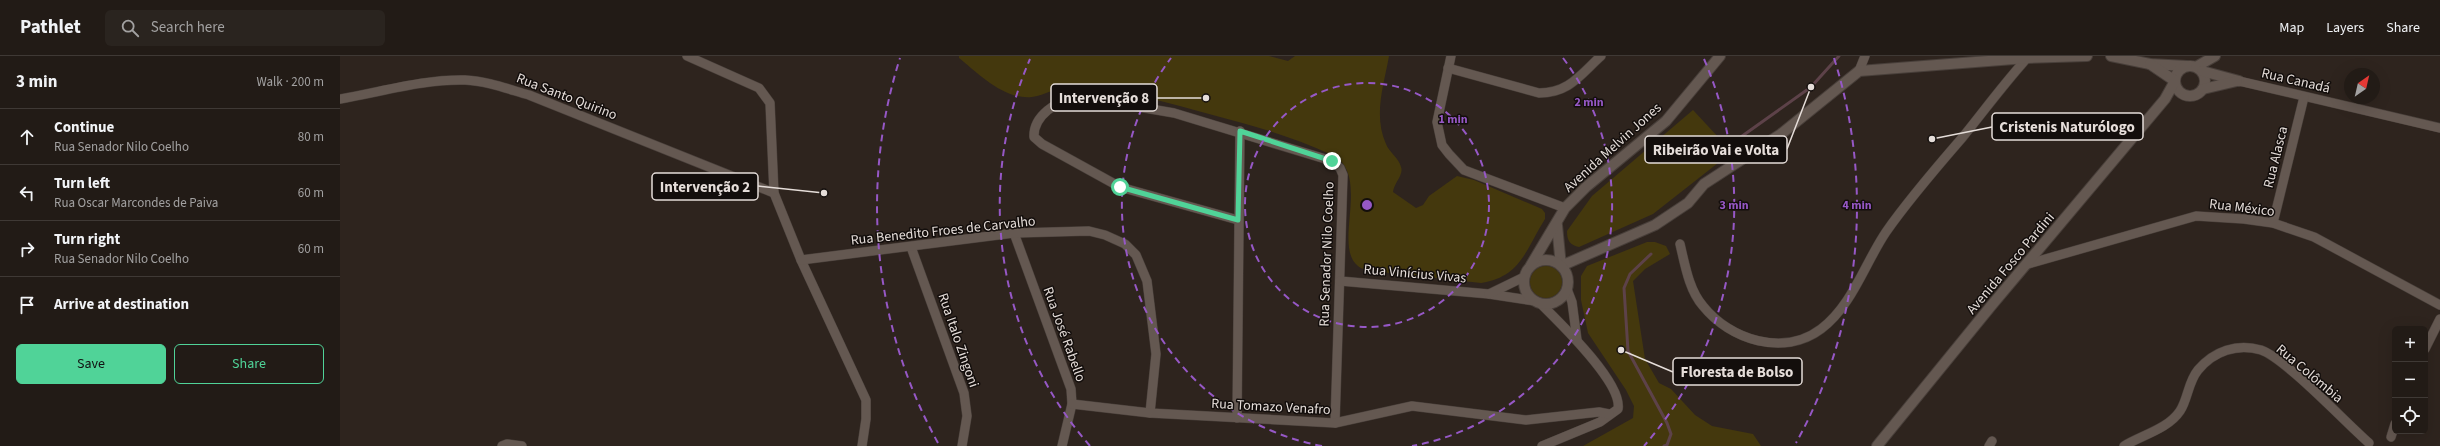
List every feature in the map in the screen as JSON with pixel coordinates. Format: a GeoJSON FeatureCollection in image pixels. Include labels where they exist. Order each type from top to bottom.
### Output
{"type":"FeatureCollection","features":[{"type":"Feature","properties":{"kind":"street"},"geometry":{"type":"LineString","coordinates":[[687,56],[759,88],[770,103],[774,193],[801,260],[866,400],[866,419],[862,446]]}},
{"type":"Feature","properties":{"kind":"street"},"geometry":{"type":"LineString","coordinates":[[1451,56],[1437,122],[1442,145],[1464,170],[1565,208]]}},
{"type":"Feature","properties":{"kind":"street"},"geometry":{"type":"LineString","coordinates":[[1448,68],[1539,93],[1554,93],[1565,88],[1601,56]]}},
{"type":"Feature","properties":{"kind":"street","name":"Avenida Melvin Jones"},"geometry":{"type":"LineString","coordinates":[[1531,266],[1557,225],[1565,208],[1586,187],[1666,121],[1720,56]]}},
{"type":"Feature","properties":{"kind":"street"},"geometry":{"type":"LineString","coordinates":[[1561,266],[1655,226],[1688,203],[1704,184],[1780,134],[1859,71],[1865,56]]}},
{"type":"Feature","properties":{"kind":"street"},"geometry":{"type":"LineString","coordinates":[[1859,71],[2028,57],[2087,56]]}},
{"type":"Feature","properties":{"kind":"street"},"geometry":{"type":"LineString","coordinates":[[2111,56],[2150,64],[2195,68],[2239,81]]}},
{"type":"Feature","properties":{"kind":"street"},"geometry":{"type":"LineString","coordinates":[[2187,95],[2178,90],[2175,81],[2177,73],[2195,68],[2215,56]]}},
{"type":"Feature","properties":{"kind":"street"},"geometry":{"type":"LineString","coordinates":[[1680,244],[1692,284],[1702,305],[1718,322],[1734,332],[1774,344],[1791,343],[1808,337],[1821,329],[1839,312],[1886,232],[2028,57]]}},
{"type":"Feature","properties":{"kind":"street"},"geometry":{"type":"LineString","coordinates":[[2150,64],[2175,81]]}},
{"type":"Feature","properties":{"kind":"street"},"geometry":{"type":"LineString","coordinates":[[2195,68],[2206,80],[2203,89]]}},
{"type":"Feature","properties":{"kind":"street","name":"Rua Santo Quirino"},"geometry":{"type":"LineString","coordinates":[[340,98],[431,83],[466,80],[495,85],[528,95],[774,193]]}},
{"type":"Feature","properties":{"kind":"street","name":"Avenida Fosco Pardini"},"geometry":{"type":"LineString","coordinates":[[1877,446],[2165,99],[2175,81]]}},
{"type":"Feature","properties":{"kind":"street"},"geometry":{"type":"LineString","coordinates":[[2165,99],[2196,95],[2203,89],[2239,81]]}},
{"type":"Feature","properties":{"kind":"street","name":"Rua Canadá"},"geometry":{"type":"LineString","coordinates":[[2239,81],[2440,128]]}},
{"type":"Feature","properties":{"kind":"street","name":"Rua Senador Nilo Coelho"},"geometry":{"type":"LineString","coordinates":[[1238,220],[1120,187],[1042,144],[1034,137],[1033,128],[1040,117],[1063,100],[1075,96],[1174,113],[1240,131],[1332,161],[1340,168],[1343,175],[1335,423]]}},
{"type":"Feature","properties":{"kind":"street","name":"Rua Alasca"},"geometry":{"type":"LineString","coordinates":[[2273,223],[2304,97]]}},
{"type":"Feature","properties":{"kind":"street"},"geometry":{"type":"LineString","coordinates":[[1237,418],[1240,131]]}},
{"type":"Feature","properties":{"kind":"street","name":"Rua México"},"geometry":{"type":"LineString","coordinates":[[2028,264],[2196,216],[2244,219],[2273,223],[2314,237],[2440,305]]}},
{"type":"Feature","properties":{"kind":"street"},"geometry":{"type":"LineString","coordinates":[[1557,225],[1561,266]]}},
{"type":"Feature","properties":{"kind":"street","name":"Rua Benedito Froes de Carvalho"},"geometry":{"type":"LineString","coordinates":[[801,260],[1014,233],[1089,231],[1106,235],[1125,244],[1136,254],[1147,281],[1156,354],[1150,413]]}},
{"type":"Feature","properties":{"kind":"street","name":"Rua José Rabello"},"geometry":{"type":"LineString","coordinates":[[1014,233],[1071,389],[1072,404],[1062,446]]}},
{"type":"Feature","properties":{"kind":"street","name":"Rua Italo Zingoni"},"geometry":{"type":"LineString","coordinates":[[911,247],[964,393],[967,416],[962,446]]}},
{"type":"Feature","properties":{"kind":"street"},"geometry":{"type":"LineString","coordinates":[[1567,275],[1581,258]]}},
{"type":"Feature","properties":{"kind":"street"},"geometry":{"type":"LineString","coordinates":[[1489,294],[1524,277],[1531,266],[1537,262],[1550,260],[1561,266],[1567,275],[1567,289],[1572,302],[1577,340]]}},
{"type":"Feature","properties":{"kind":"street"},"geometry":{"type":"LineString","coordinates":[[1524,277],[1526,291],[1577,340],[1605,375],[1617,395],[1618,409],[1609,414],[1600,422],[1542,446]]}},
{"type":"Feature","properties":{"kind":"street","name":"Rua Vinícius Vivas"},"geometry":{"type":"LineString","coordinates":[[1340,281],[1489,294],[1538,302]]}},
{"type":"Feature","properties":{"kind":"street"},"geometry":{"type":"LineString","coordinates":[[1538,302],[1554,303],[1564,295],[1567,289]]}},
{"type":"Feature","properties":{"kind":"street"},"geometry":{"type":"LineString","coordinates":[[2428,343],[2440,319]]}},
{"type":"Feature","properties":{"kind":"street","name":"Rua Colômbia"},"geometry":{"type":"LineString","coordinates":[[2124,446],[2141,436],[2170,423],[2181,410],[2191,381],[2199,370],[2211,359],[2225,350],[2244,347],[2262,351],[2288,369],[2368,443]]}},
{"type":"Feature","properties":{"kind":"street","name":"Rua Tomazo Venafro"},"geometry":{"type":"LineString","coordinates":[[1072,404],[1150,413],[1335,423],[1412,406],[1526,420],[1599,412],[1609,414]]}},
{"type":"Feature","properties":{"kind":"street"},"geometry":{"type":"LineString","coordinates":[[2140,446],[2141,436]]}},
{"type":"Feature","properties":{"kind":"street"},"geometry":{"type":"LineString","coordinates":[[502,446],[507,444],[522,446]]}},
{"type":"Feature","properties":{"kind":"shaded area"},"geometry":{"type":"Polygon","coordinates":[[[959,56],[1269,56],[1288,61],[1295,56],[1389,56],[1382,89],[1380,122],[1386,144],[1400,164],[1402,170],[1393,192],[1416,208],[1423,205],[1429,196],[1457,176],[1474,180],[1542,209],[1545,213],[1545,219],[1521,260],[1505,275],[1494,280],[1481,283],[1372,271],[1361,268],[1351,256],[1349,243],[1351,193],[1349,178],[1344,164],[1332,155],[1302,142],[1255,127],[1155,99],[1100,87],[1079,85],[1068,86],[1032,97],[1022,97],[992,85],[959,58],[959,56]]]}},
{"type":"Feature","properties":{"kind":"shaded area"},"geometry":{"type":"Polygon","coordinates":[[[1693,110],[1732,152],[1653,214],[1579,247],[1571,244],[1568,240],[1567,231],[1592,196],[1693,110]]]}},
{"type":"Feature","properties":{"kind":"shaded area"},"geometry":{"type":"Polygon","coordinates":[[[1647,242],[1655,242],[1666,246],[1670,254],[1645,269],[1633,281],[1645,359],[1659,383],[1671,389],[1695,415],[1712,426],[1753,434],[1761,446],[1583,446],[1633,418],[1634,406],[1626,390],[1588,333],[1581,300],[1581,276],[1587,266],[1647,242]]]}},
{"type":"Feature","properties":{"kind":"shaded area"},"geometry":{"type":"Polygon","coordinates":[[[1543,266],[1549,266],[1559,273],[1562,282],[1561,288],[1555,295],[1549,298],[1543,298],[1533,291],[1530,285],[1530,279],[1537,269],[1543,266]]]}},
{"type":"Feature","properties":{"kind":"waterway"},"geometry":{"type":"LineString","coordinates":[[1738,139],[1811,87],[1839,56]]}},
{"type":"Feature","properties":{"kind":"waterway"},"geometry":{"type":"LineString","coordinates":[[1651,254],[1630,274],[1624,288],[1628,351],[1667,423],[1671,434],[1667,445],[1664,446]]}},
{"type":"Feature","properties":{"kind":"place","name":"Ribeirão Vai e Volta"},"geometry":{"type":"Point","coordinates":[1811,87]}},
{"type":"Feature","properties":{"kind":"place","name":"Intervenção 8"},"geometry":{"type":"Point","coordinates":[1206,98]}},
{"type":"Feature","properties":{"kind":"place","name":"Cristenis Naturólogo"},"geometry":{"type":"Point","coordinates":[1932,139]}},
{"type":"Feature","properties":{"kind":"place","name":"Intervenção 2"},"geometry":{"type":"Point","coordinates":[824,193]}},
{"type":"Feature","properties":{"kind":"place","name":"Floresta de Bolso"},"geometry":{"type":"Point","coordinates":[1621,350]}},
{"type":"Feature","properties":{"kind":"route"},"geometry":{"type":"LineString","coordinates":[[1120,187],[1238,220],[1240,131],[1332,161]]}}]}
